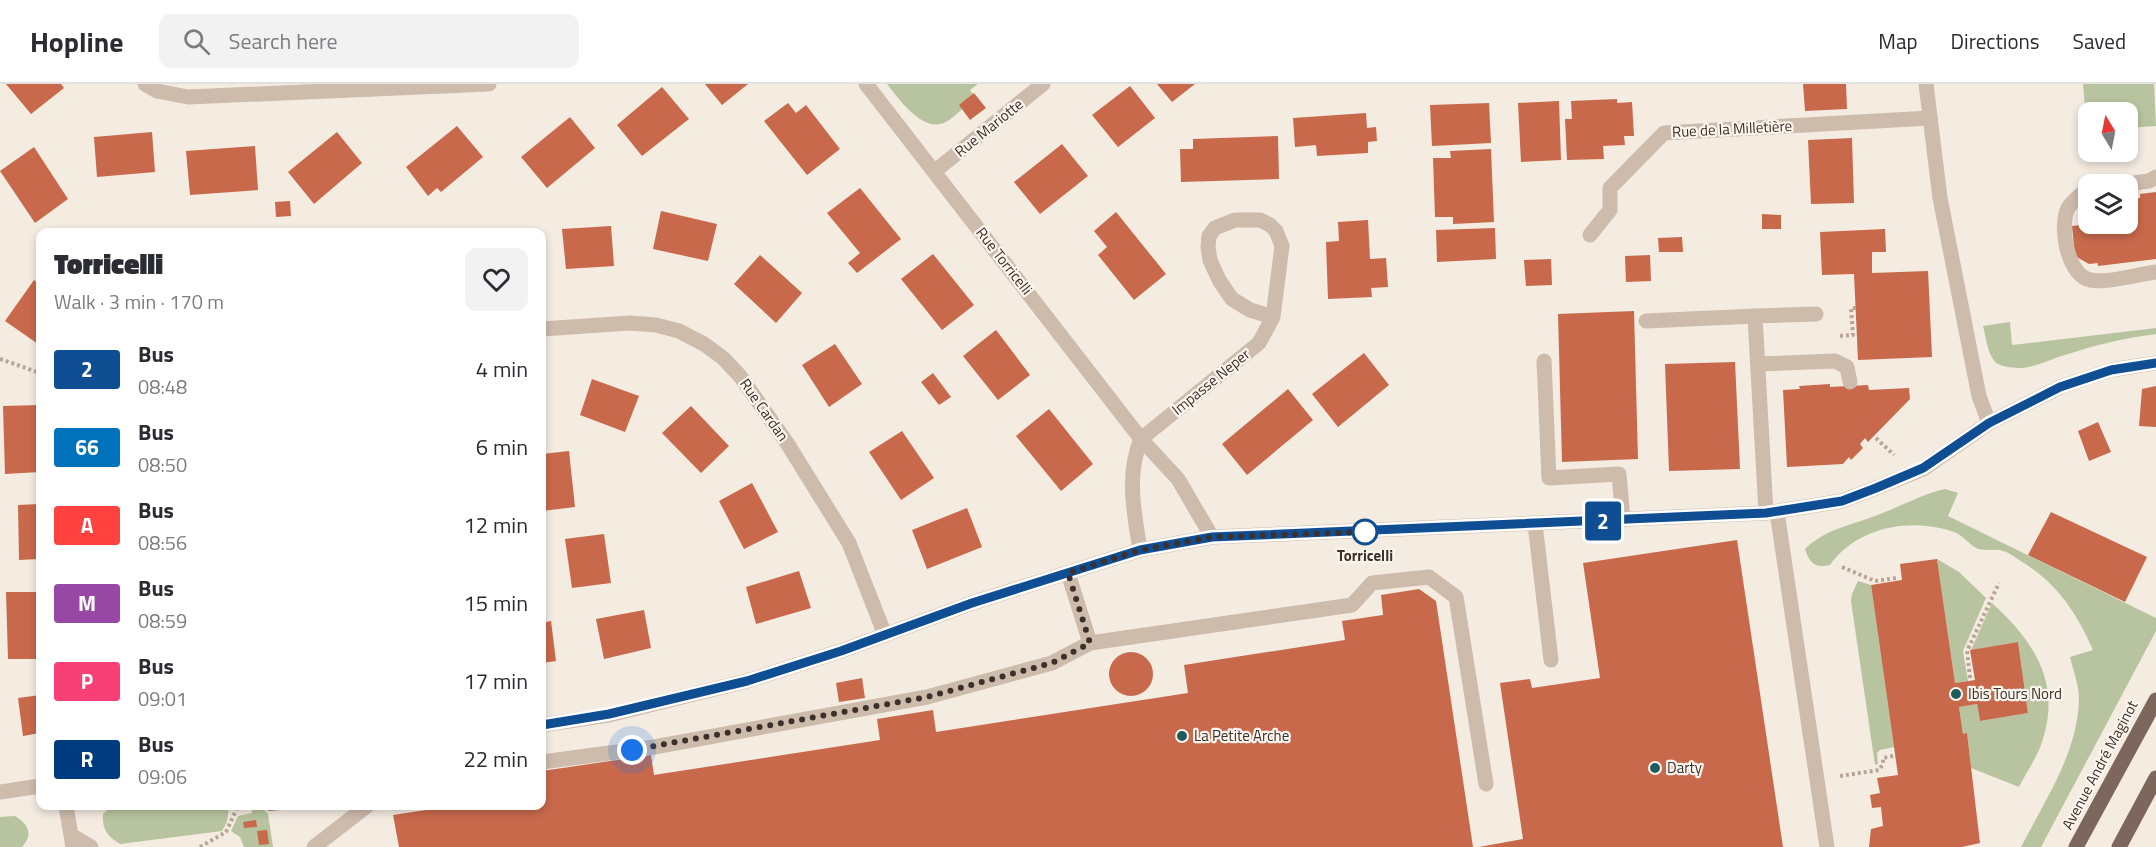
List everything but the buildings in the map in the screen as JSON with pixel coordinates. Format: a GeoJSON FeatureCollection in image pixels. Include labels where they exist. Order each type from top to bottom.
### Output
{"type":"FeatureCollection","features":[{"type":"Feature","properties":{"kind":"main road","name":"Avenue André Maginot"},"geometry":{"type":"LineString","coordinates":[[2076,847],[2156,700]]}},
{"type":"Feature","properties":{"kind":"main road"},"geometry":{"type":"LineString","coordinates":[[2119,847],[2156,778]]}},
{"type":"Feature","properties":{"kind":"street"},"geometry":{"type":"LineString","coordinates":[[145,84],[157,92],[188,97],[489,84]]}},
{"type":"Feature","properties":{"kind":"street","name":"Rue Torricelli"},"geometry":{"type":"LineString","coordinates":[[866,84],[1141,439],[1178,479],[1212,537]]}},
{"type":"Feature","properties":{"kind":"street","name":"Rue Mariotte"},"geometry":{"type":"LineString","coordinates":[[935,171],[1043,84]]}},
{"type":"Feature","properties":{"kind":"street"},"geometry":{"type":"LineString","coordinates":[[1927,84],[1940,198],[1979,396],[1989,423]]}},
{"type":"Feature","properties":{"kind":"street","name":"Rue de la Milletière"},"geometry":{"type":"LineString","coordinates":[[1590,235],[1610,210],[1610,188],[1664,133],[1930,118]]}},
{"type":"Feature","properties":{"kind":"street"},"geometry":{"type":"LineString","coordinates":[[2138,182],[2156,177]]}},
{"type":"Feature","properties":{"kind":"street"},"geometry":{"type":"LineString","coordinates":[[2078,195],[2068,209],[2065,221],[2068,253],[2070,262],[2076,271],[2087,279],[2103,281],[2156,272]]}},
{"type":"Feature","properties":{"kind":"street","name":"Impasse Neper"},"geometry":{"type":"LineString","coordinates":[[1141,439],[1259,343],[1273,317],[1282,246],[1276,231],[1260,220],[1235,220],[1215,228],[1209,236],[1208,247],[1210,260],[1219,280],[1232,299],[1250,310],[1273,317]]}},
{"type":"Feature","properties":{"kind":"street"},"geometry":{"type":"LineString","coordinates":[[1646,321],[1816,314]]}},
{"type":"Feature","properties":{"kind":"street"},"geometry":{"type":"LineString","coordinates":[[1755,316],[1772,512],[1827,847]]}},
{"type":"Feature","properties":{"kind":"street","name":"Rue Cardan"},"geometry":{"type":"LineString","coordinates":[[546,329],[630,323],[657,325],[680,331],[723,358],[740,376],[787,443],[849,543],[885,634]]}},
{"type":"Feature","properties":{"kind":"street"},"geometry":{"type":"LineString","coordinates":[[1544,361],[1549,478],[1619,474],[1623,520]]}},
{"type":"Feature","properties":{"kind":"street"},"geometry":{"type":"LineString","coordinates":[[1758,364],[1835,361],[1847,367],[1850,382]]}},
{"type":"Feature","properties":{"kind":"street"},"geometry":{"type":"LineString","coordinates":[[546,724],[609,714],[747,681],[972,603],[1140,550],[1212,537],[1772,512],[1842,501],[1923,468],[1989,423],[2060,387],[2111,370],[2156,363]]}},
{"type":"Feature","properties":{"kind":"street"},"geometry":{"type":"LineString","coordinates":[[1140,550],[1132,479],[1134,456],[1141,439]]}},
{"type":"Feature","properties":{"kind":"street"},"geometry":{"type":"LineString","coordinates":[[1535,524],[1551,660]]}},
{"type":"Feature","properties":{"kind":"street"},"geometry":{"type":"LineString","coordinates":[[1068,573],[1090,643]]}},
{"type":"Feature","properties":{"kind":"street"},"geometry":{"type":"LineString","coordinates":[[546,761],[654,747],[927,697],[1052,663],[1090,643],[1352,605],[1372,583],[1429,577],[1456,597],[1486,784]]}},
{"type":"Feature","properties":{"kind":"street"},"geometry":{"type":"LineString","coordinates":[[0,792],[36,787]]}},
{"type":"Feature","properties":{"kind":"street"},"geometry":{"type":"LineString","coordinates":[[67,810],[72,841],[91,847]]}},
{"type":"Feature","properties":{"kind":"street"},"geometry":{"type":"LineString","coordinates":[[314,847],[363,810]]}},
{"type":"Feature","properties":{"kind":"path"},"geometry":{"type":"LineString","coordinates":[[0,359],[36,372]]}},
{"type":"Feature","properties":{"kind":"path"},"geometry":{"type":"LineString","coordinates":[[1876,438],[1897,457]]}},
{"type":"Feature","properties":{"kind":"path"},"geometry":{"type":"LineString","coordinates":[[1842,567],[1875,581],[1897,578]]}},
{"type":"Feature","properties":{"kind":"path"},"geometry":{"type":"LineString","coordinates":[[1970,678],[1967,651],[1999,583]]}},
{"type":"Feature","properties":{"kind":"path"},"geometry":{"type":"LineString","coordinates":[[1816,780],[1879,770],[1883,764],[1883,758],[1893,756]]}},
{"type":"Feature","properties":{"kind":"path"},"geometry":{"type":"LineString","coordinates":[[200,847],[226,832],[236,810]]}},
{"type":"Feature","properties":{"kind":"green space"},"geometry":{"type":"Polygon","coordinates":[[[887,84],[978,84],[970,90],[975,97],[950,120],[937,124],[929,123],[912,113],[887,84]]]}},
{"type":"Feature","properties":{"kind":"green space"},"geometry":{"type":"Polygon","coordinates":[[[2083,84],[2154,84],[2156,126],[2138,127],[2138,102],[2084,102],[2083,84]]]}},
{"type":"Feature","properties":{"kind":"green space"},"geometry":{"type":"Polygon","coordinates":[[[2010,322],[2012,345],[2156,328],[2156,334],[2110,342],[2032,366],[2015,368],[2000,365],[1995,361],[1988,347],[1983,326],[2010,322]]]}},
{"type":"Feature","properties":{"kind":"green space"},"geometry":{"type":"Polygon","coordinates":[[[1945,489],[1958,493],[1948,516],[2156,618],[2156,631],[2041,847],[2021,847],[2059,776],[2073,738],[2079,698],[2070,657],[2093,650],[2064,599],[2044,578],[2009,553],[1979,549],[1957,533],[1937,528],[1920,525],[1903,526],[1870,534],[1855,542],[1841,552],[1830,565],[1825,566],[1813,563],[1808,558],[1805,549],[1831,532],[1945,489]]]}},
{"type":"Feature","properties":{"kind":"green space"},"geometry":{"type":"Polygon","coordinates":[[[1937,559],[1959,572],[1986,598],[1963,651],[1968,681],[1955,683],[1937,559]]]}},
{"type":"Feature","properties":{"kind":"green space"},"geometry":{"type":"Polygon","coordinates":[[[1858,581],[1871,585],[1894,747],[1880,750],[1877,753],[1878,764],[1875,765],[1851,601],[1858,581]]]}},
{"type":"Feature","properties":{"kind":"green space"},"geometry":{"type":"Polygon","coordinates":[[[1992,603],[2022,635],[2033,651],[2042,669],[2047,687],[2049,707],[2046,728],[2039,750],[2019,787],[1971,768],[1967,734],[1963,734],[1959,707],[1977,704],[1980,721],[2028,713],[2018,642],[1971,650],[1992,603]]]}},
{"type":"Feature","properties":{"kind":"green space"},"geometry":{"type":"Polygon","coordinates":[[[108,810],[228,810],[227,822],[222,831],[120,844],[109,835],[105,828],[103,814],[108,810]]]}},
{"type":"Feature","properties":{"kind":"green space"},"geometry":{"type":"Polygon","coordinates":[[[252,810],[264,810],[268,814],[273,847],[244,847],[240,837],[231,831],[238,816],[252,813],[252,810]]]}},
{"type":"Feature","properties":{"kind":"green space"},"geometry":{"type":"Polygon","coordinates":[[[15,816],[26,826],[28,838],[22,847],[0,847],[0,817],[15,816]]]}},
{"type":"Feature","properties":{"kind":"bus line","name":"2"},"geometry":{"type":"LineString","coordinates":[[546,724],[609,714],[747,681],[841,651],[972,603],[1140,550],[1212,537],[1766,513],[1842,501],[1923,468],[1989,423],[2060,387],[2111,370],[2156,363]]}},
{"type":"Feature","properties":{"kind":"place","name":"Torricelli"},"geometry":{"type":"Point","coordinates":[1365,532]}},
{"type":"Feature","properties":{"kind":"place","name":"Ibis Tours Nord"},"geometry":{"type":"Point","coordinates":[1956,694]}},
{"type":"Feature","properties":{"kind":"place","name":"La Petite Arche"},"geometry":{"type":"Point","coordinates":[1182,736]}},
{"type":"Feature","properties":{"kind":"place","name":"Darty"},"geometry":{"type":"Point","coordinates":[1655,768]}},
{"type":"Feature","properties":{"kind":"route"},"geometry":{"type":"LineString","coordinates":[[632,750],[927,697],[1052,663],[1090,643],[1068,573],[1140,550],[1212,537],[1365,532]]}}]}
